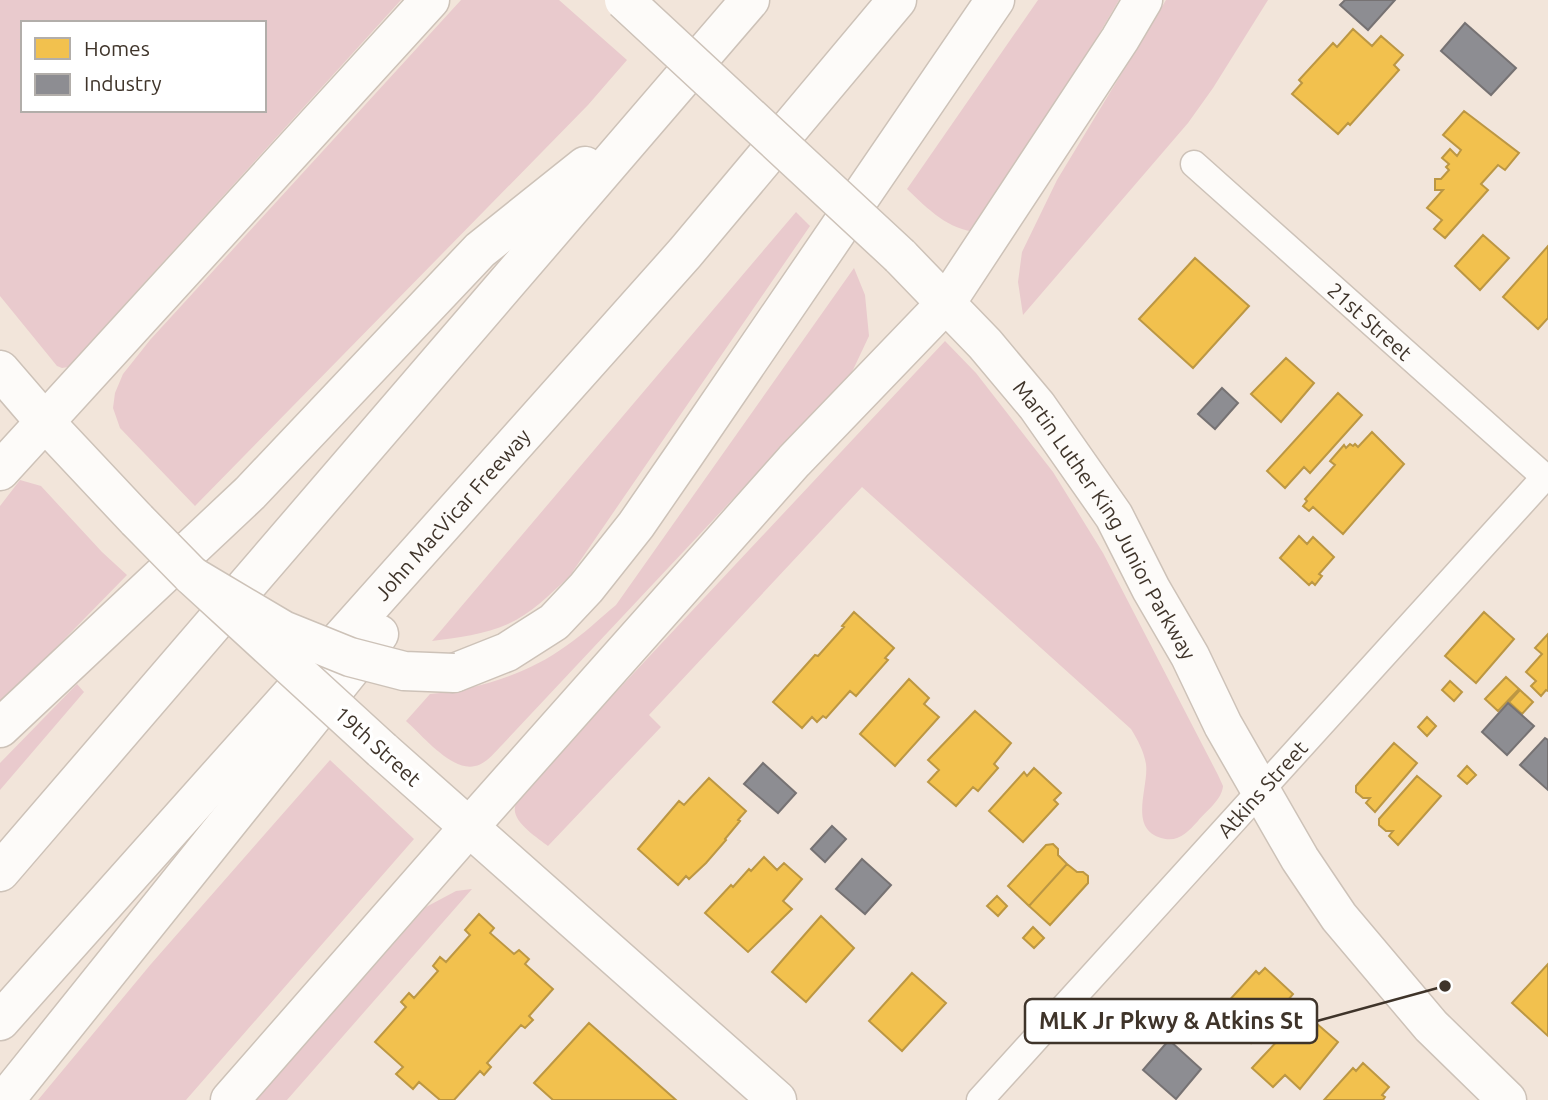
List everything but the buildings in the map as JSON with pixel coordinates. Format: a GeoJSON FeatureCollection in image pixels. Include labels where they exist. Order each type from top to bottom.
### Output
{"type":"FeatureCollection","features":[{"type":"Feature","properties":{"kind":"main road"},"geometry":{"type":"LineString","coordinates":[[0,471],[430,0]]}},
{"type":"Feature","properties":{"kind":"main road","name":"Martin Luther King Junior Parkway"},"geometry":{"type":"LineString","coordinates":[[624,0],[900,256],[946,303],[1037,406],[1114,516],[1151,589],[1190,656],[1223,725],[1300,859],[1372,958],[1431,1026],[1507,1100]]}},
{"type":"Feature","properties":{"kind":"main road"},"geometry":{"type":"LineString","coordinates":[[0,872],[750,0]]}},
{"type":"Feature","properties":{"kind":"main road","name":"John MacVicar Freeway"},"geometry":{"type":"LineString","coordinates":[[0,1021],[685,253],[897,0]]}},
{"type":"Feature","properties":{"kind":"main road"},"geometry":{"type":"LineString","coordinates":[[192,576],[283,630],[350,657],[404,671],[454,673],[507,652],[554,622],[586,588],[635,525],[995,0]]}},
{"type":"Feature","properties":{"kind":"main road"},"geometry":{"type":"LineString","coordinates":[[230,1100],[468,827],[794,461],[946,303],[1121,39],[1143,0]]}},
{"type":"Feature","properties":{"kind":"main road"},"geometry":{"type":"LineString","coordinates":[[0,728],[250,494],[480,250],[658,107]]}},
{"type":"Feature","properties":{"kind":"main road"},"geometry":{"type":"LineString","coordinates":[[5,1100],[685,253]]}},
{"type":"Feature","properties":{"kind":"main road","name":"19th Street"},"geometry":{"type":"LineString","coordinates":[[0,370],[44,421],[192,576],[382,750],[777,1100]]}},
{"type":"Feature","properties":{"kind":"street","name":"21st Street"},"geometry":{"type":"LineString","coordinates":[[1194,163],[1282,245],[1546,479]]}},
{"type":"Feature","properties":{"kind":"street","name":"Atkins Street"},"geometry":{"type":"LineString","coordinates":[[980,1100],[1215,839],[1546,479]]}},
{"type":"Feature","properties":{"kind":"shaded area"},"geometry":{"type":"Polygon","coordinates":[[[0,0],[401,0],[68,367],[57,366],[0,296],[0,0]]]}},
{"type":"Feature","properties":{"kind":"shaded area"},"geometry":{"type":"Polygon","coordinates":[[[461,0],[559,0],[627,60],[588,105],[195,506],[120,428],[113,408],[115,393],[123,374],[150,340],[461,0]]]}},
{"type":"Feature","properties":{"kind":"shaded area"},"geometry":{"type":"Polygon","coordinates":[[[1038,0],[1119,0],[978,232],[957,227],[939,217],[907,189],[1038,0]]]}},
{"type":"Feature","properties":{"kind":"shaded area"},"geometry":{"type":"Polygon","coordinates":[[[1166,0],[1268,0],[1188,123],[1023,315],[1018,282],[1022,252],[1057,180],[1166,0]]]}},
{"type":"Feature","properties":{"kind":"shaded area"},"geometry":{"type":"Polygon","coordinates":[[[796,212],[810,226],[569,577],[532,609],[508,624],[481,633],[432,641],[796,212]]]}},
{"type":"Feature","properties":{"kind":"shaded area"},"geometry":{"type":"Polygon","coordinates":[[[854,268],[865,295],[869,336],[852,372],[490,758],[479,765],[466,766],[438,751],[406,721],[430,694],[465,689],[501,679],[535,665],[573,641],[616,605],[854,268]]]}},
{"type":"Feature","properties":{"kind":"shaded area"},"geometry":{"type":"Polygon","coordinates":[[[945,341],[976,373],[1053,472],[1103,553],[1223,786],[1213,805],[1182,836],[1167,839],[1151,833],[1145,826],[1142,806],[1146,764],[1131,729],[862,487],[649,715],[661,727],[548,846],[532,834],[521,824],[515,813],[517,802],[527,787],[945,341]]]}},
{"type":"Feature","properties":{"kind":"shaded area"},"geometry":{"type":"Polygon","coordinates":[[[20,480],[41,486],[127,575],[0,705],[0,506],[20,480]]]}},
{"type":"Feature","properties":{"kind":"shaded area"},"geometry":{"type":"Polygon","coordinates":[[[77,684],[84,692],[0,790],[0,763],[77,684]]]}},
{"type":"Feature","properties":{"kind":"shaded area"},"geometry":{"type":"Polygon","coordinates":[[[330,760],[414,839],[186,1100],[38,1100],[151,964],[330,760]]]}},
{"type":"Feature","properties":{"kind":"shaded area"},"geometry":{"type":"Polygon","coordinates":[[[472,889],[287,1100],[256,1100],[426,907],[456,891],[472,889]]]}},
{"type":"Feature","properties":{"kind":"place","name":"MLK Jr Pkwy & Atkins St"},"geometry":{"type":"Point","coordinates":[1445,986]}}]}
